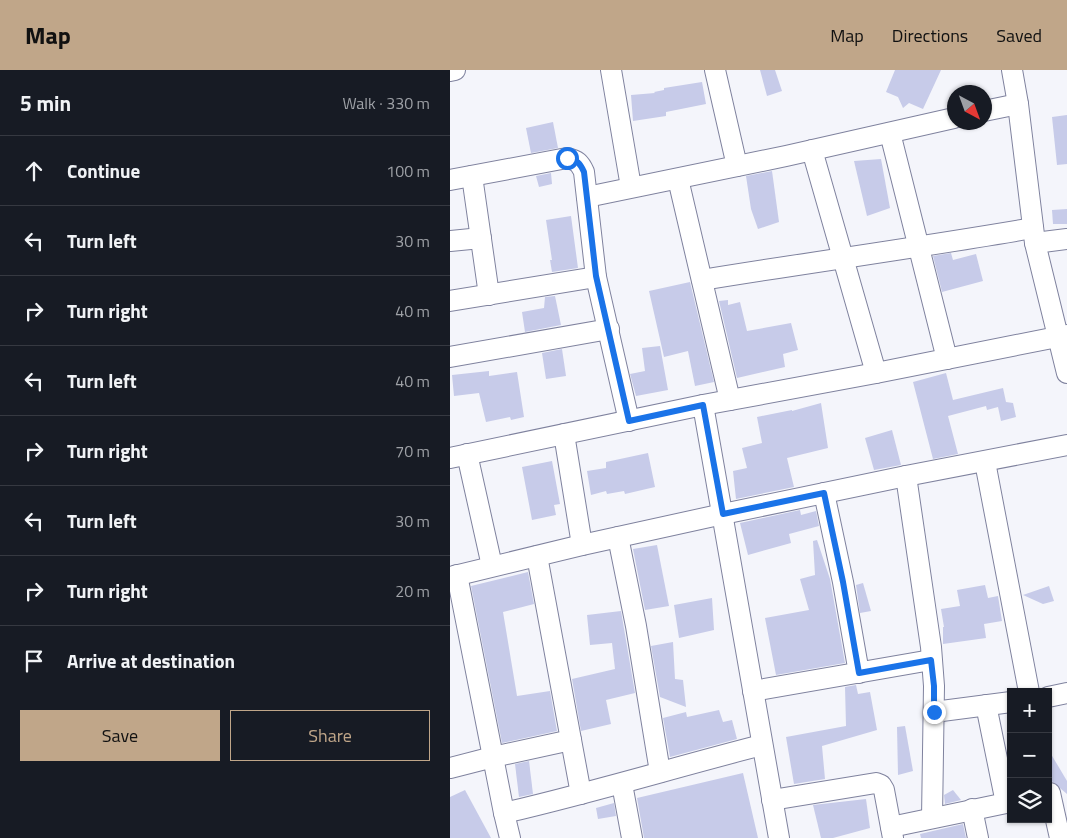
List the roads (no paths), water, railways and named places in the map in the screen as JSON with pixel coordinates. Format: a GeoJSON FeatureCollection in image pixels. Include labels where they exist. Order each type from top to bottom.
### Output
{"type":"FeatureCollection","features":[{"type":"Feature","properties":{"kind":"street"},"geometry":{"type":"LineString","coordinates":[[450,71],[454,70]]}},
{"type":"Feature","properties":{"kind":"street"},"geometry":{"type":"LineString","coordinates":[[611,70],[631,187]]}},
{"type":"Feature","properties":{"kind":"street"},"geometry":{"type":"LineString","coordinates":[[715,70],[736,166]]}},
{"type":"Feature","properties":{"kind":"street"},"geometry":{"type":"LineString","coordinates":[[1012,70],[1034,236],[1063,336],[1067,373]]}},
{"type":"Feature","properties":{"kind":"street"},"geometry":{"type":"LineString","coordinates":[[992,109],[1018,104]]}},
{"type":"Feature","properties":{"kind":"street"},"geometry":{"type":"LineString","coordinates":[[587,197],[678,179],[947,120]]}},
{"type":"Feature","properties":{"kind":"street"},"geometry":{"type":"LineString","coordinates":[[890,133],[947,359]]}},
{"type":"Feature","properties":{"kind":"street"},"geometry":{"type":"LineString","coordinates":[[812,150],[876,373]]}},
{"type":"Feature","properties":{"kind":"street"},"geometry":{"type":"LineString","coordinates":[[450,180],[567,158],[576,160],[581,164],[584,172],[596,276],[629,421]]}},
{"type":"Feature","properties":{"kind":"street"},"geometry":{"type":"LineString","coordinates":[[472,176],[489,295]]}},
{"type":"Feature","properties":{"kind":"street"},"geometry":{"type":"LineString","coordinates":[[678,179],[730,400]]}},
{"type":"Feature","properties":{"kind":"street"},"geometry":{"type":"LineString","coordinates":[[702,280],[843,257],[919,248],[1034,236],[1067,239]]}},
{"type":"Feature","properties":{"kind":"street"},"geometry":{"type":"LineString","coordinates":[[450,241],[481,238]]}},
{"type":"Feature","properties":{"kind":"street"},"geometry":{"type":"LineString","coordinates":[[450,301],[596,276]]}},
{"type":"Feature","properties":{"kind":"street"},"geometry":{"type":"LineString","coordinates":[[450,357],[609,329]]}},
{"type":"Feature","properties":{"kind":"street"},"geometry":{"type":"LineString","coordinates":[[492,566],[458,456],[703,405],[1063,336]]}},
{"type":"Feature","properties":{"kind":"street"},"geometry":{"type":"LineString","coordinates":[[703,405],[779,838]]}},
{"type":"Feature","properties":{"kind":"street"},"geometry":{"type":"LineString","coordinates":[[564,434],[582,544]]}},
{"type":"Feature","properties":{"kind":"street"},"geometry":{"type":"LineString","coordinates":[[510,838],[454,576],[618,536],[906,476],[1067,445]]}},
{"type":"Feature","properties":{"kind":"street"},"geometry":{"type":"LineString","coordinates":[[985,462],[1028,688]]}},
{"type":"Feature","properties":{"kind":"street"},"geometry":{"type":"LineString","coordinates":[[906,476],[931,647],[934,686],[932,818]]}},
{"type":"Feature","properties":{"kind":"street"},"geometry":{"type":"LineString","coordinates":[[824,493],[843,582],[859,673]]}},
{"type":"Feature","properties":{"kind":"street"},"geometry":{"type":"LineString","coordinates":[[618,536],[660,772]]}},
{"type":"Feature","properties":{"kind":"street"},"geometry":{"type":"LineString","coordinates":[[537,556],[581,794]]}},
{"type":"Feature","properties":{"kind":"street"},"geometry":{"type":"LineString","coordinates":[[753,691],[931,660]]}},
{"type":"Feature","properties":{"kind":"street"},"geometry":{"type":"LineString","coordinates":[[1052,696],[1067,693]]}},
{"type":"Feature","properties":{"kind":"street"},"geometry":{"type":"LineString","coordinates":[[934,712],[1007,702]]}},
{"type":"Feature","properties":{"kind":"street"},"geometry":{"type":"LineString","coordinates":[[986,705],[1007,798]]}},
{"type":"Feature","properties":{"kind":"street"},"geometry":{"type":"LineString","coordinates":[[450,768],[571,740]]}},
{"type":"Feature","properties":{"kind":"street"},"geometry":{"type":"LineString","coordinates":[[504,813],[622,784],[762,745]]}},
{"type":"Feature","properties":{"kind":"street"},"geometry":{"type":"LineString","coordinates":[[772,800],[876,783],[881,785],[884,790],[892,833],[932,818],[1007,802]]}},
{"type":"Feature","properties":{"kind":"street"},"geometry":{"type":"LineString","coordinates":[[622,784],[632,838]]}},
{"type":"Feature","properties":{"kind":"street"},"geometry":{"type":"LineString","coordinates":[[1055,792],[1060,838]]}},
{"type":"Feature","properties":{"kind":"street"},"geometry":{"type":"LineString","coordinates":[[972,810],[978,838]]}}]}
